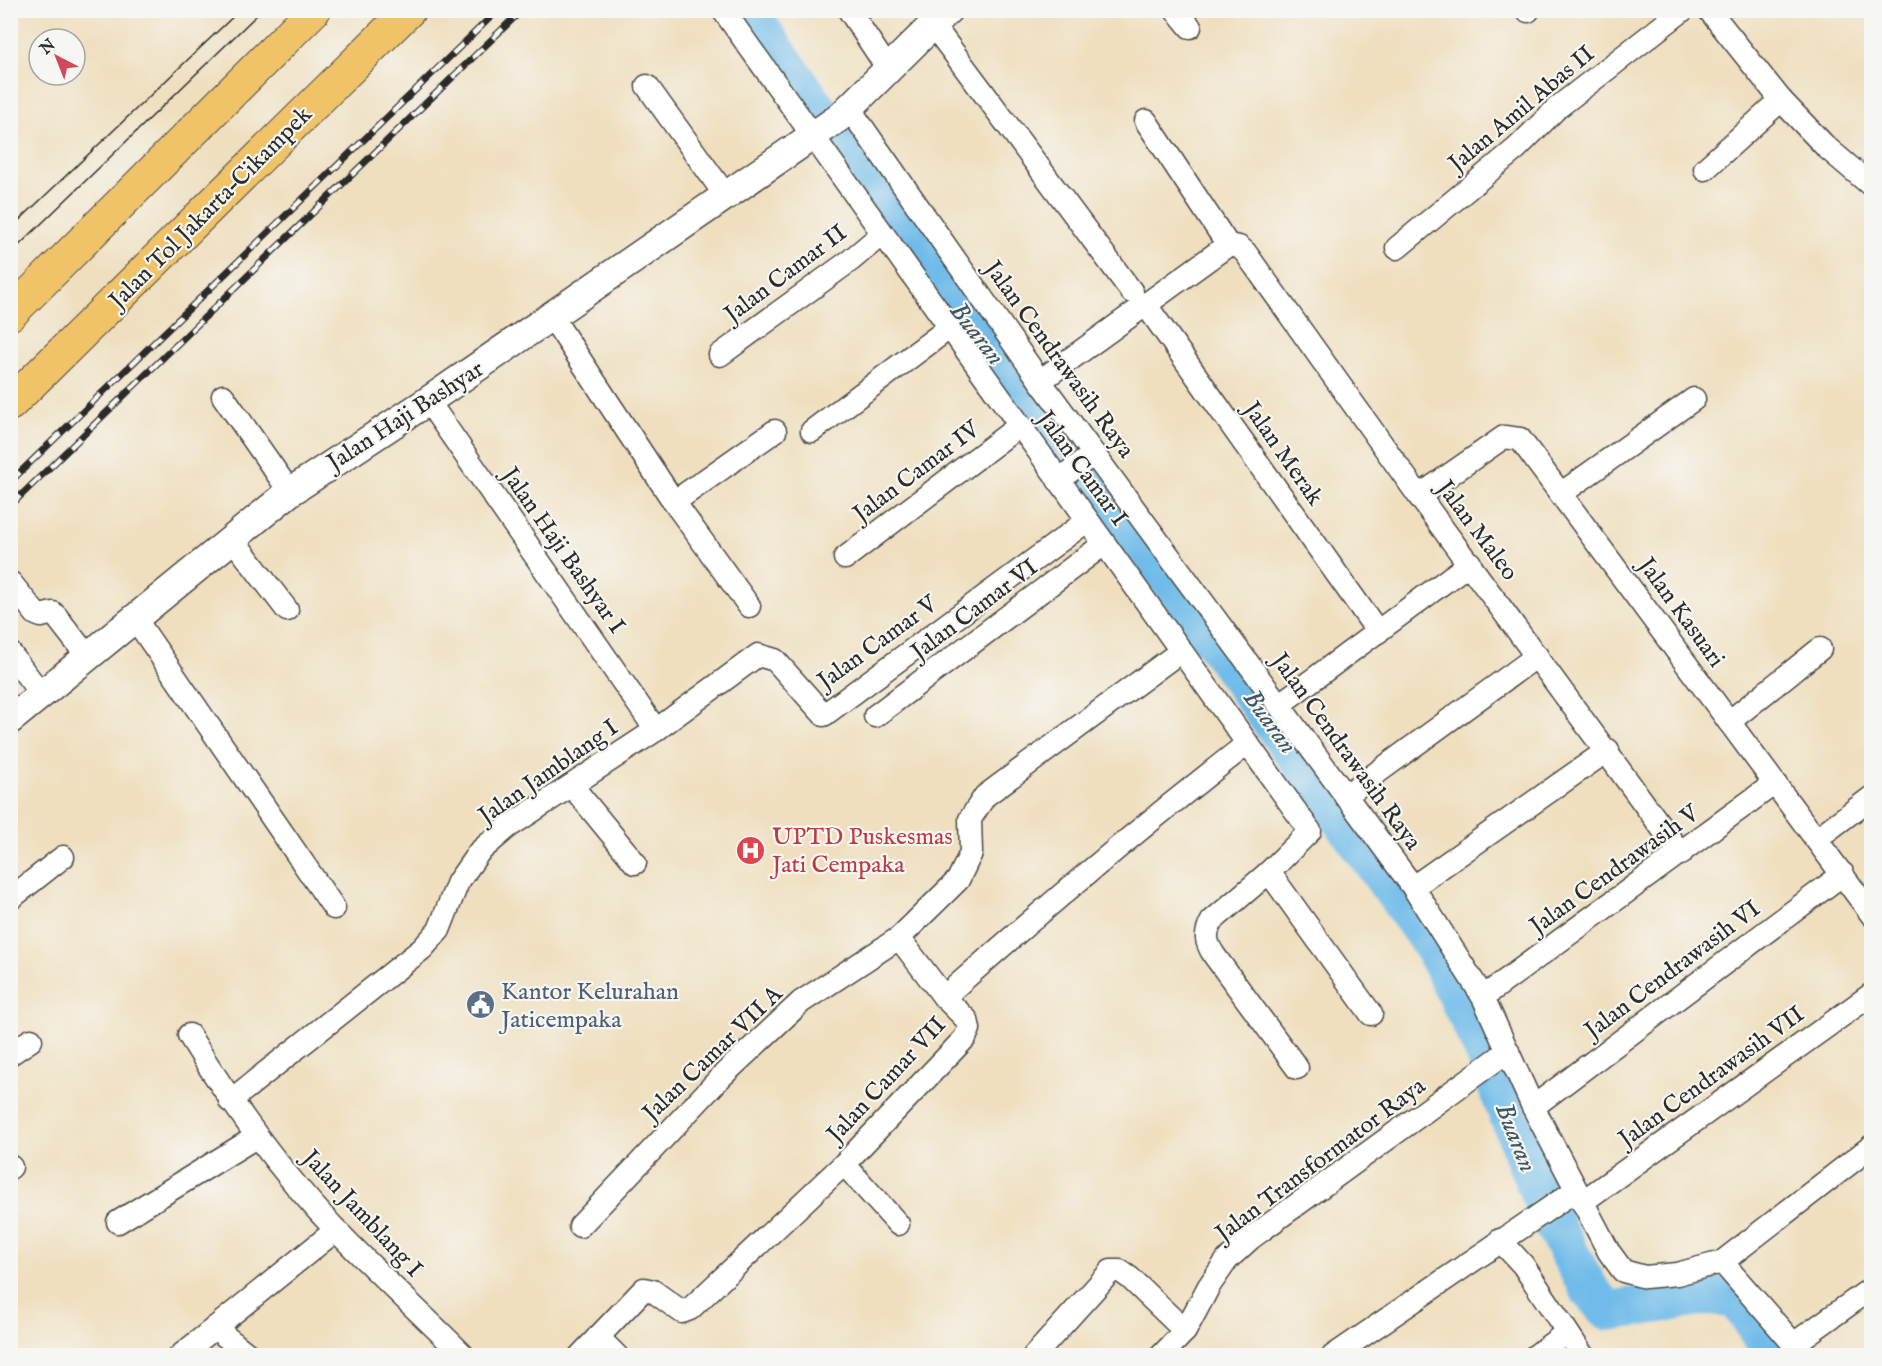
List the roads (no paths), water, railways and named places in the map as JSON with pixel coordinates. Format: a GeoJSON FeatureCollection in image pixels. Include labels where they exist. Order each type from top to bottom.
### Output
{"type":"FeatureCollection","features":[{"type":"Feature","properties":{"kind":"highway"},"geometry":{"type":"LineString","coordinates":[[10,314],[314,10]]}},
{"type":"Feature","properties":{"kind":"highway","name":"Jalan Tol Jakarta–Cikampek"},"geometry":{"type":"LineString","coordinates":[[10,404],[409,10]]}},
{"type":"Feature","properties":{"kind":"street","name":"Jalan Camar I"},"geometry":{"type":"LineString","coordinates":[[723,10],[1019,426],[1079,465],[1087,521],[1310,831],[1269,872]]}},
{"type":"Feature","properties":{"kind":"street"},"geometry":{"type":"LineString","coordinates":[[849,10],[888,69]]}},
{"type":"Feature","properties":{"kind":"street","name":"Jalan Amil Abas II"},"geometry":{"type":"LineString","coordinates":[[1397,248],[1517,148],[1557,108],[1683,10]]}},
{"type":"Feature","properties":{"kind":"street"},"geometry":{"type":"LineString","coordinates":[[1709,10],[1781,100],[1826,147],[1872,186]]}},
{"type":"Feature","properties":{"kind":"street","name":"Jalan Haji Bashyar"},"geometry":{"type":"LineString","coordinates":[[10,720],[290,492],[552,317],[814,136],[844,113],[941,18]]}},
{"type":"Feature","properties":{"kind":"street","name":"Jalan Merak"},"geometry":{"type":"LineString","coordinates":[[941,18],[1378,632]]}},
{"type":"Feature","properties":{"kind":"street"},"geometry":{"type":"LineString","coordinates":[[647,86],[726,196]]}},
{"type":"Feature","properties":{"kind":"street"},"geometry":{"type":"LineString","coordinates":[[1706,168],[1781,100]]}},
{"type":"Feature","properties":{"kind":"street","name":"Jalan Cendrawasih Raya"},"geometry":{"type":"LineString","coordinates":[[844,113],[1040,381],[1079,465],[1280,704],[1413,888],[1483,997],[1504,1055],[1609,1252],[1623,1271],[1645,1277],[1677,1275],[1722,1262]]}},
{"type":"Feature","properties":{"kind":"street"},"geometry":{"type":"LineString","coordinates":[[1040,381],[1139,299],[1228,245],[1146,121]]}},
{"type":"Feature","properties":{"kind":"street","name":"Jalan Camar II"},"geometry":{"type":"LineString","coordinates":[[720,355],[851,260],[882,234]]}},
{"type":"Feature","properties":{"kind":"street","name":"Jalan Maleo"},"geometry":{"type":"LineString","coordinates":[[1228,245],[1239,247],[1245,252],[1419,496],[1608,750],[1681,854]]}},
{"type":"Feature","properties":{"kind":"street"},"geometry":{"type":"LineString","coordinates":[[552,317],[674,502],[749,606]]}},
{"type":"Feature","properties":{"kind":"street"},"geometry":{"type":"LineString","coordinates":[[812,431],[949,328]]}},
{"type":"Feature","properties":{"kind":"street"},"geometry":{"type":"LineString","coordinates":[[223,396],[290,492]]}},
{"type":"Feature","properties":{"kind":"street"},"geometry":{"type":"LineString","coordinates":[[1562,493],[1694,399]]}},
{"type":"Feature","properties":{"kind":"street","name":"Jalan Haji Bashyar I"},"geometry":{"type":"LineString","coordinates":[[428,401],[656,730]]}},
{"type":"Feature","properties":{"kind":"street","name":"Jalan Camar IV"},"geometry":{"type":"LineString","coordinates":[[845,558],[1019,426]]}},
{"type":"Feature","properties":{"kind":"street"},"geometry":{"type":"LineString","coordinates":[[674,502],[775,431]]}},
{"type":"Feature","properties":{"kind":"street","name":"Jalan Kasuari"},"geometry":{"type":"LineString","coordinates":[[1419,496],[1504,436],[1520,439],[1872,915]]}},
{"type":"Feature","properties":{"kind":"street","name":"Jalan Camar V"},"geometry":{"type":"LineString","coordinates":[[705,691],[758,656],[774,660],[824,715],[1087,521]]}},
{"type":"Feature","properties":{"kind":"street"},"geometry":{"type":"LineString","coordinates":[[232,538],[287,610]]}},
{"type":"Feature","properties":{"kind":"street","name":"Jalan Camar VI"},"geometry":{"type":"LineString","coordinates":[[875,716],[1104,544]]}},
{"type":"Feature","properties":{"kind":"street"},"geometry":{"type":"LineString","coordinates":[[1280,704],[1470,562]]}},
{"type":"Feature","properties":{"kind":"street"},"geometry":{"type":"LineString","coordinates":[[11,583],[36,614],[41,616],[53,613],[87,656]]}},
{"type":"Feature","properties":{"kind":"street"},"geometry":{"type":"LineString","coordinates":[[134,617],[334,908]]}},
{"type":"Feature","properties":{"kind":"street"},"geometry":{"type":"LineString","coordinates":[[1729,722],[1820,649]]}},
{"type":"Feature","properties":{"kind":"street"},"geometry":{"type":"LineString","coordinates":[[899,938],[958,880],[971,854],[970,819],[985,796],[1181,651]]}},
{"type":"Feature","properties":{"kind":"street"},"geometry":{"type":"LineString","coordinates":[[10,653],[41,694]]}},
{"type":"Feature","properties":{"kind":"street"},"geometry":{"type":"LineString","coordinates":[[1345,796],[1537,656]]}},
{"type":"Feature","properties":{"kind":"street","name":"Jalan Jamblang I"},"geometry":{"type":"LineString","coordinates":[[230,1101],[422,949],[439,930],[458,882],[479,852],[508,827],[656,730],[705,691]]}},
{"type":"Feature","properties":{"kind":"street"},"geometry":{"type":"LineString","coordinates":[[945,997],[1051,902],[1143,825],[1247,744]]}},
{"type":"Feature","properties":{"kind":"street"},"geometry":{"type":"LineString","coordinates":[[1413,888],[1608,750]]}},
{"type":"Feature","properties":{"kind":"street","name":"Jalan Cendrawasih V"},"geometry":{"type":"LineString","coordinates":[[1483,997],[1775,783]]}},
{"type":"Feature","properties":{"kind":"street"},"geometry":{"type":"LineString","coordinates":[[572,786],[635,863]]}},
{"type":"Feature","properties":{"kind":"street"},"geometry":{"type":"LineString","coordinates":[[1816,839],[1872,798]]}},
{"type":"Feature","properties":{"kind":"street"},"geometry":{"type":"LineString","coordinates":[[10,899],[63,857]]}},
{"type":"Feature","properties":{"kind":"street"},"geometry":{"type":"LineString","coordinates":[[1297,1068],[1214,955],[1206,938],[1207,929],[1212,921],[1269,872],[1371,1014]]}},
{"type":"Feature","properties":{"kind":"street","name":"Jalan Cendrawasih VI"},"geometry":{"type":"LineString","coordinates":[[1533,1107],[1843,874]]}},
{"type":"Feature","properties":{"kind":"street","name":"Jalan Camar VII"},"geometry":{"type":"LineString","coordinates":[[580,1356],[644,1289],[653,1291],[682,1312],[690,1309],[844,1164],[965,1038],[969,1029],[967,1020],[945,997],[899,938]]}},
{"type":"Feature","properties":{"kind":"street","name":"Jalan Camar VII A"},"geometry":{"type":"LineString","coordinates":[[580,1226],[723,1075],[801,1002],[899,938]]}},
{"type":"Feature","properties":{"kind":"street","name":"Jalan Cendrawasih VII"},"geometry":{"type":"LineString","coordinates":[[1333,1356],[1500,1239],[1553,1206],[1579,1196],[1872,994]]}},
{"type":"Feature","properties":{"kind":"street","name":"Jalan Jamblang I"},"geometry":{"type":"LineString","coordinates":[[189,1035],[230,1101],[256,1137],[336,1230],[465,1356]]}},
{"type":"Feature","properties":{"kind":"street"},"geometry":{"type":"LineString","coordinates":[[10,1054],[31,1040]]}},
{"type":"Feature","properties":{"kind":"street","name":"Jalan Transformator Raya"},"geometry":{"type":"LineString","coordinates":[[1161,1356],[1185,1331],[1209,1286],[1227,1260],[1251,1238],[1504,1055]]}},
{"type":"Feature","properties":{"kind":"street"},"geometry":{"type":"LineString","coordinates":[[118,1222],[256,1137]]}},
{"type":"Feature","properties":{"kind":"street"},"geometry":{"type":"LineString","coordinates":[[1872,1146],[1722,1262],[1800,1349],[1872,1288]]}},
{"type":"Feature","properties":{"kind":"street"},"geometry":{"type":"LineString","coordinates":[[844,1164],[898,1224]]}},
{"type":"Feature","properties":{"kind":"street"},"geometry":{"type":"LineString","coordinates":[[180,1356],[336,1230]]}},
{"type":"Feature","properties":{"kind":"street"},"geometry":{"type":"LineString","coordinates":[[1500,1239],[1523,1265],[1583,1356]]}},
{"type":"Feature","properties":{"kind":"street"},"geometry":{"type":"LineString","coordinates":[[1034,1356],[1111,1270],[1120,1271],[1130,1278],[1185,1331]]}},
{"type":"Feature","properties":{"kind":"street"},"geometry":{"type":"LineString","coordinates":[[215,1328],[250,1356]]}},
{"type":"Feature","properties":{"kind":"street"},"geometry":{"type":"LineString","coordinates":[[1535,1356],[1566,1333]]}},
{"type":"Feature","properties":{"kind":"street"},"geometry":{"type":"LineString","coordinates":[[598,1337],[616,1356]]}},
{"type":"Feature","properties":{"kind":"waterway","name":"Buaran"},"geometry":{"type":"LineString","coordinates":[[747,10],[949,297],[1153,557],[1432,945],[1478,1037],[1548,1215],[1591,1292],[1608,1311],[1707,1296],[1737,1298],[1774,1356]]}},
{"type":"Feature","properties":{"kind":"tram line"},"geometry":{"type":"LineString","coordinates":[[10,229],[240,10]]}},
{"type":"Feature","properties":{"kind":"tram line"},"geometry":{"type":"LineString","coordinates":[[10,254],[262,10]]}},
{"type":"Feature","properties":{"kind":"railway"},"geometry":{"type":"LineString","coordinates":[[10,482],[498,10]]}},
{"type":"Feature","properties":{"kind":"railway"},"geometry":{"type":"LineString","coordinates":[[10,506],[522,10]]}},
{"type":"Feature","properties":{"kind":"place","name":"UPTD Puskesmas Jati Cempaka"},"geometry":{"type":"Point","coordinates":[751,850]}},
{"type":"Feature","properties":{"kind":"place","name":"Kantor Kelurahan Jaticempaka"},"geometry":{"type":"Point","coordinates":[480,1005]}}]}
